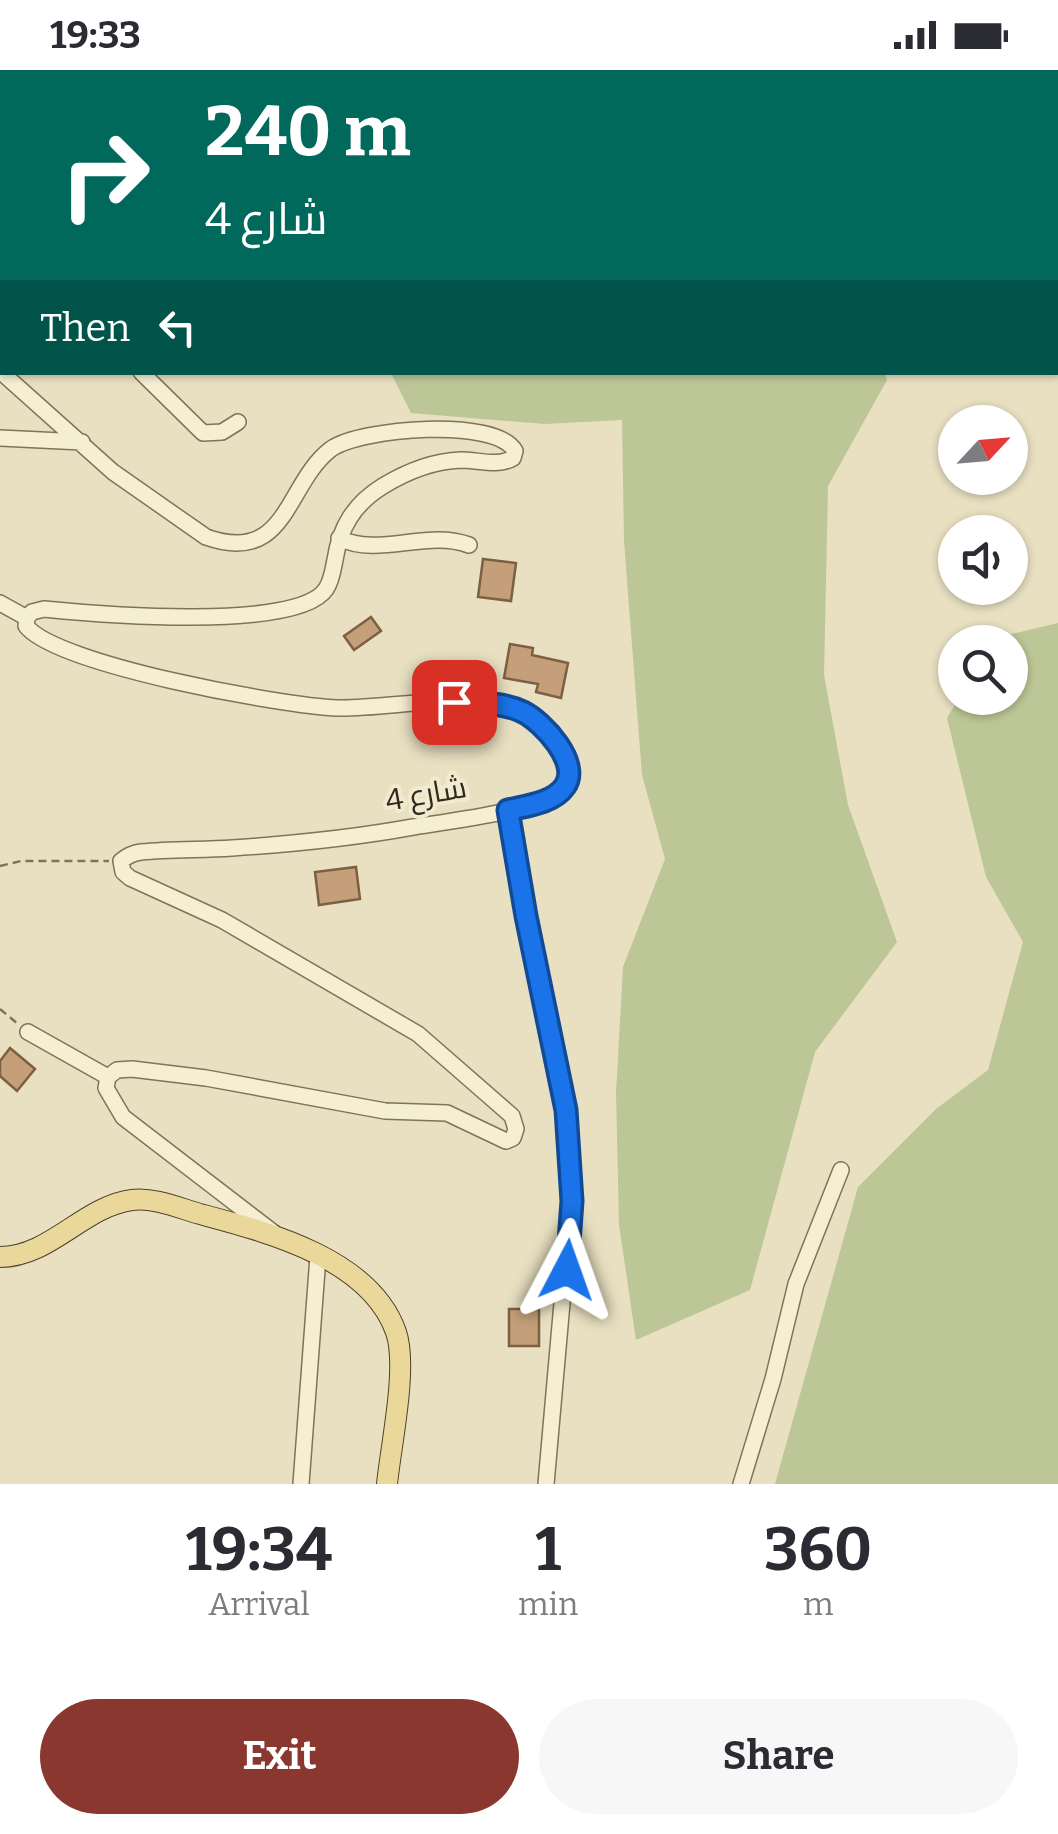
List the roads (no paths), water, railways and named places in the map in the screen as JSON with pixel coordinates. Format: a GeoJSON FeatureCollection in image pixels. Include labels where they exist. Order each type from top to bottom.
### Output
{"type":"FeatureCollection","features":[{"type":"Feature","properties":{"kind":"main road"},"geometry":{"type":"LineString","coordinates":[[0,1256],[14,1257],[35,1250],[129,1200],[143,1199],[277,1235],[346,1270],[383,1304],[397,1334],[401,1367],[387,1484]]}},
{"type":"Feature","properties":{"kind":"street"},"geometry":{"type":"LineString","coordinates":[[0,602],[26,618],[44,609],[141,617],[289,610],[316,600],[326,590],[339,538],[356,506],[406,474],[442,462],[504,463],[513,458],[515,451],[510,442],[467,432],[409,430],[354,438],[319,461],[282,521],[270,531],[238,543],[223,543],[206,537],[164,510],[113,472],[5,375]]}},
{"type":"Feature","properties":{"kind":"street"},"geometry":{"type":"LineString","coordinates":[[144,375],[202,433],[222,432],[238,422]]}},
{"type":"Feature","properties":{"kind":"street"},"geometry":{"type":"LineString","coordinates":[[0,438],[82,442]]}},
{"type":"Feature","properties":{"kind":"street"},"geometry":{"type":"LineString","coordinates":[[339,538],[366,545],[443,538],[470,545]]}},
{"type":"Feature","properties":{"kind":"street","name":"شارع 4"},"geometry":{"type":"LineString","coordinates":[[26,618],[26,626],[39,639],[80,654],[230,694],[336,708],[454,702],[519,710],[550,733],[567,763],[569,776],[555,796],[508,810],[377,834],[266,846],[140,852],[121,861],[120,866],[130,878],[246,933],[418,1034],[512,1116],[516,1130],[513,1138],[506,1141],[447,1113],[385,1110],[132,1069],[117,1070],[108,1078]]}},
{"type":"Feature","properties":{"kind":"street"},"geometry":{"type":"LineString","coordinates":[[508,810],[554,1043],[568,1132],[572,1201],[546,1484]]}},
{"type":"Feature","properties":{"kind":"street"},"geometry":{"type":"LineString","coordinates":[[28,1032],[108,1078],[106,1088],[124,1117],[277,1235]]}},
{"type":"Feature","properties":{"kind":"street"},"geometry":{"type":"LineString","coordinates":[[742,1484],[796,1284],[841,1170]]}},
{"type":"Feature","properties":{"kind":"street"},"geometry":{"type":"LineString","coordinates":[[302,1484],[318,1256]]}}]}
